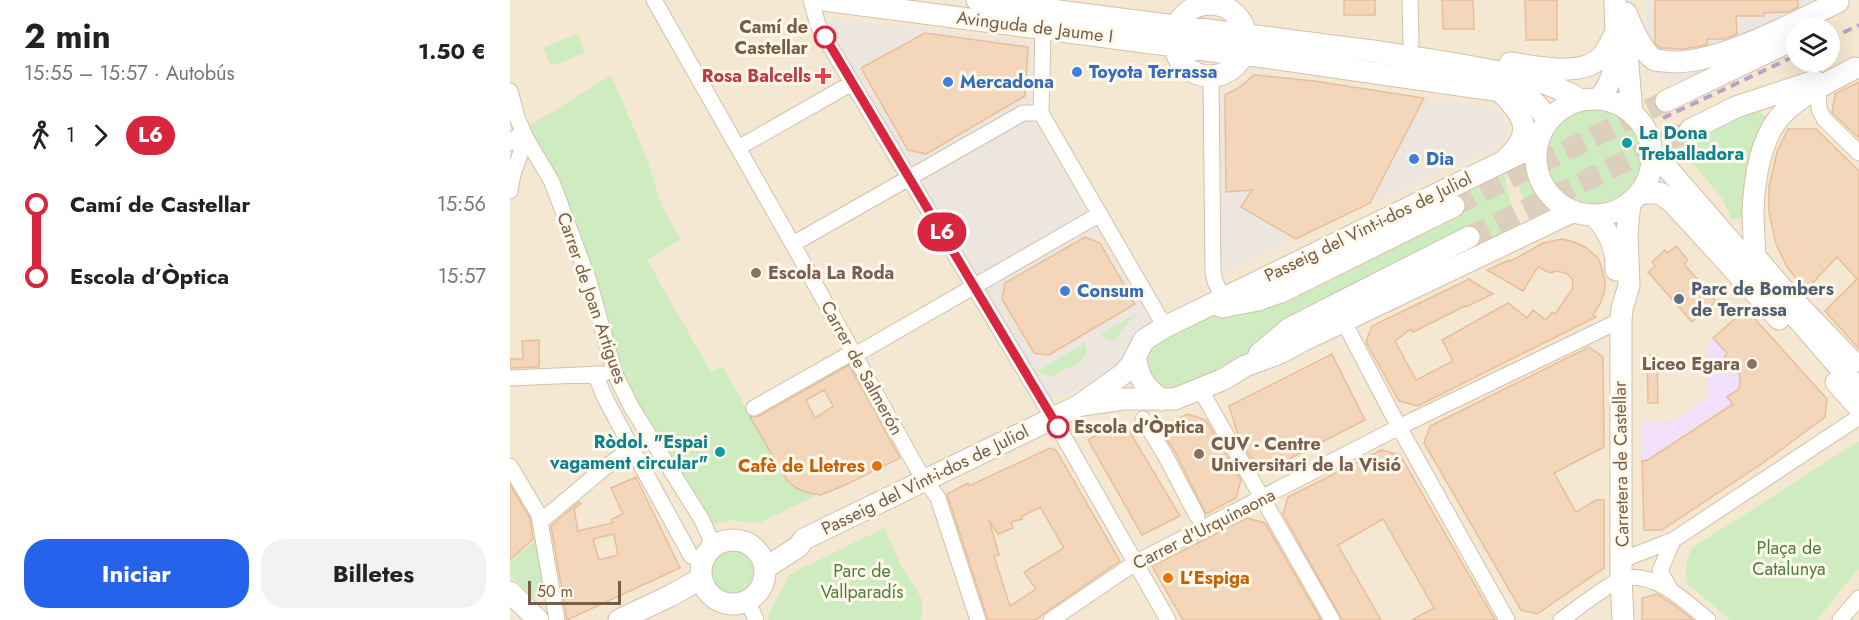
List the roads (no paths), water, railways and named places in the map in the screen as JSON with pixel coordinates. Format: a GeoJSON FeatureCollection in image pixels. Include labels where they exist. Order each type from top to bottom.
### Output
{"type":"FeatureCollection","features":[{"type":"Feature","properties":{"kind":"street","name":"Carrer de Salmerón"},"geometry":{"type":"LineString","coordinates":[[654,0],[917,468],[938,498],[978,620]]}},
{"type":"Feature","properties":{"kind":"street"},"geometry":{"type":"LineString","coordinates":[[811,0],[818,25],[1053,418],[1168,620]]}},
{"type":"Feature","properties":{"kind":"street","name":"Avinguda de Jaume I"},"geometry":{"type":"LineString","coordinates":[[824,0],[1044,13]]}},
{"type":"Feature","properties":{"kind":"street","name":"Avinguda de Jaume I"},"geometry":{"type":"LineString","coordinates":[[977,0],[1176,36],[1243,55],[1500,91],[1533,100],[1543,111],[1547,123]]}},
{"type":"Feature","properties":{"kind":"street"},"geometry":{"type":"LineString","coordinates":[[1410,0],[1417,51],[1550,68],[1581,69],[1592,65],[1604,55],[1615,34]]}},
{"type":"Feature","properties":{"kind":"street"},"geometry":{"type":"LineString","coordinates":[[1622,4],[1639,42],[1655,60],[1676,63],[1700,60],[1725,52],[1840,1]]}},
{"type":"Feature","properties":{"kind":"street"},"geometry":{"type":"LineString","coordinates":[[1822,18],[1840,1]]}},
{"type":"Feature","properties":{"kind":"street"},"geometry":{"type":"LineString","coordinates":[[1210,2],[1229,9],[1237,16],[1246,34],[1246,47],[1243,55],[1239,62],[1226,72],[1211,76],[1201,75],[1184,64],[1178,55],[1176,36],[1187,13],[1210,2]]}},
{"type":"Feature","properties":{"kind":"street"},"geometry":{"type":"LineString","coordinates":[[1589,99],[1616,103],[1632,112],[1646,131],[1652,153],[1650,174],[1635,197],[1617,210],[1584,213],[1554,199],[1541,180],[1536,157],[1537,145],[1547,123],[1562,108],[1606,91],[1614,67],[1615,34],[1622,4]]}},
{"type":"Feature","properties":{"kind":"street"},"geometry":{"type":"LineString","coordinates":[[1622,4],[1632,112]]}},
{"type":"Feature","properties":{"kind":"street"},"geometry":{"type":"LineString","coordinates":[[1044,13],[1041,113],[1165,327]]}},
{"type":"Feature","properties":{"kind":"street","name":"Avinguda de Jaume I"},"geometry":{"type":"LineString","coordinates":[[1176,36],[1246,34],[1417,51],[1514,74],[1589,99]]}},
{"type":"Feature","properties":{"kind":"street"},"geometry":{"type":"LineString","coordinates":[[1666,101],[1786,43]]}},
{"type":"Feature","properties":{"kind":"street"},"geometry":{"type":"LineString","coordinates":[[1857,67],[1789,108],[1773,127],[1763,150],[1757,176],[1753,228],[1764,271],[1859,390]]}},
{"type":"Feature","properties":{"kind":"street"},"geometry":{"type":"LineString","coordinates":[[1690,130],[1737,107],[1857,67]]}},
{"type":"Feature","properties":{"kind":"street"},"geometry":{"type":"LineString","coordinates":[[1211,76],[1213,272],[1223,298]]}},
{"type":"Feature","properties":{"kind":"street"},"geometry":{"type":"LineString","coordinates":[[738,147],[852,83]]}},
{"type":"Feature","properties":{"kind":"street"},"geometry":{"type":"LineString","coordinates":[[1818,89],[1819,110],[1824,119],[1859,153]]}},
{"type":"Feature","properties":{"kind":"street","name":"Carrer de Joan Artigues"},"geometry":{"type":"LineString","coordinates":[[510,91],[518,120],[556,192],[589,281],[615,374],[632,408],[702,520],[710,538],[700,554],[632,448],[595,374]]}},
{"type":"Feature","properties":{"kind":"street"},"geometry":{"type":"LineString","coordinates":[[1500,91],[1520,113],[1524,128],[1518,148],[1506,160]]}},
{"type":"Feature","properties":{"kind":"street"},"geometry":{"type":"LineString","coordinates":[[793,244],[1023,112],[1041,113]]}},
{"type":"Feature","properties":{"kind":"street"},"geometry":{"type":"LineString","coordinates":[[510,143],[525,134]]}},
{"type":"Feature","properties":{"kind":"street"},"geometry":{"type":"LineString","coordinates":[[511,181],[525,134]]}},
{"type":"Feature","properties":{"kind":"street","name":"Passeig del Vint-i-dos de Juliol"},"geometry":{"type":"LineString","coordinates":[[700,554],[721,543],[736,540],[743,542],[760,559],[767,548],[794,539],[804,539],[1078,406],[1123,374],[1144,340],[1165,327],[1537,145]]}},
{"type":"Feature","properties":{"kind":"street"},"geometry":{"type":"LineString","coordinates":[[1652,153],[1668,168],[1730,240],[1859,364]]}},
{"type":"Feature","properties":{"kind":"street"},"geometry":{"type":"LineString","coordinates":[[1635,197],[1655,192],[1665,195],[1859,408]]}},
{"type":"Feature","properties":{"kind":"street","name":"Carretera de Castellar"},"geometry":{"type":"LineString","coordinates":[[1621,314],[1629,285],[1627,234],[1635,197]]}},
{"type":"Feature","properties":{"kind":"street","name":"Passeig del Vint-i-dos de Juliol"},"geometry":{"type":"LineString","coordinates":[[1200,310],[1258,300],[1283,291],[1454,206]]}},
{"type":"Feature","properties":{"kind":"street","name":"Passeig del Vint-i-dos de Juliol"},"geometry":{"type":"LineString","coordinates":[[1245,366],[1280,353],[1584,213]]}},
{"type":"Feature","properties":{"kind":"street","name":"Carretera de Castellar"},"geometry":{"type":"LineString","coordinates":[[1584,213],[1602,223],[1613,244],[1616,290],[1621,314],[1623,620]]}},
{"type":"Feature","properties":{"kind":"street"},"geometry":{"type":"LineString","coordinates":[[754,408],[1100,214]]}},
{"type":"Feature","properties":{"kind":"street"},"geometry":{"type":"LineString","coordinates":[[1730,240],[1737,234],[1753,228]]}},
{"type":"Feature","properties":{"kind":"street","name":"Passeig del Vint-i-dos de Juliol"},"geometry":{"type":"LineString","coordinates":[[1078,406],[1123,399],[1175,399],[1224,379],[1245,366],[1290,328],[1469,237]]}},
{"type":"Feature","properties":{"kind":"street","name":"Carrer d'Urquinaona"},"geometry":{"type":"LineString","coordinates":[[1051,620],[1135,563],[1621,314]]}},
{"type":"Feature","properties":{"kind":"street"},"geometry":{"type":"LineString","coordinates":[[1344,322],[1399,427],[1507,620]]}},
{"type":"Feature","properties":{"kind":"street"},"geometry":{"type":"LineString","coordinates":[[1135,357],[1146,388],[1162,400]]}},
{"type":"Feature","properties":{"kind":"street"},"geometry":{"type":"LineString","coordinates":[[510,378],[615,374]]}},
{"type":"Feature","properties":{"kind":"street"},"geometry":{"type":"LineString","coordinates":[[1200,389],[1332,620]]}},
{"type":"Feature","properties":{"kind":"street"},"geometry":{"type":"LineString","coordinates":[[1561,620],[1622,569],[1673,540],[1859,417]]}},
{"type":"Feature","properties":{"kind":"street"},"geometry":{"type":"LineString","coordinates":[[1143,419],[1197,516]]}},
{"type":"Feature","properties":{"kind":"street"},"geometry":{"type":"LineString","coordinates":[[540,522],[603,469],[632,448]]}},
{"type":"Feature","properties":{"kind":"street"},"geometry":{"type":"LineString","coordinates":[[512,474],[539,515],[557,620]]}},
{"type":"Feature","properties":{"kind":"street"},"geometry":{"type":"LineString","coordinates":[[1670,589],[1660,571],[1673,540]]}},
{"type":"Feature","properties":{"kind":"street"},"geometry":{"type":"LineString","coordinates":[[700,554],[705,585],[722,602],[739,604],[752,610],[763,584],[760,559]]}},
{"type":"Feature","properties":{"kind":"street"},"geometry":{"type":"LineString","coordinates":[[1622,569],[1670,589],[1708,620]]}},
{"type":"Feature","properties":{"kind":"street"},"geometry":{"type":"LineString","coordinates":[[619,620],[670,596],[705,585]]}},
{"type":"Feature","properties":{"kind":"street"},"geometry":{"type":"LineString","coordinates":[[649,620],[705,585]]}},
{"type":"Feature","properties":{"kind":"street"},"geometry":{"type":"LineString","coordinates":[[510,592],[534,615]]}},
{"type":"Feature","properties":{"kind":"street"},"geometry":{"type":"LineString","coordinates":[[534,615],[533,611],[553,594]]}},
{"type":"Feature","properties":{"kind":"street"},"geometry":{"type":"LineString","coordinates":[[1840,620],[1859,598]]}},
{"type":"Feature","properties":{"kind":"tunnel"},"geometry":{"type":"LineString","coordinates":[[1454,206],[1666,101]]}},
{"type":"Feature","properties":{"kind":"tunnel"},"geometry":{"type":"LineString","coordinates":[[1469,237],[1690,130]]}},
{"type":"Feature","properties":{"kind":"railway"},"geometry":{"type":"LineString","coordinates":[[1840,34],[1859,25]]}},
{"type":"Feature","properties":{"kind":"railway"},"geometry":{"type":"LineString","coordinates":[[1663,118],[1786,60]]}},
{"type":"Feature","properties":{"kind":"place","name":"Camí de Castellar"},"geometry":{"type":"Point","coordinates":[825,37]}},
{"type":"Feature","properties":{"kind":"place","name":"Toyota Terrassa"},"geometry":{"type":"Point","coordinates":[1077,72]}},
{"type":"Feature","properties":{"kind":"place","name":"Rosa Balcells"},"geometry":{"type":"Point","coordinates":[823,76]}},
{"type":"Feature","properties":{"kind":"place","name":"Mercadona"},"geometry":{"type":"Point","coordinates":[948,82]}},
{"type":"Feature","properties":{"kind":"place","name":"La Dona Treballadora"},"geometry":{"type":"Point","coordinates":[1627,143]}},
{"type":"Feature","properties":{"kind":"place","name":"Dia"},"geometry":{"type":"Point","coordinates":[1414,159]}},
{"type":"Feature","properties":{"kind":"place","name":"Escola La Roda"},"geometry":{"type":"Point","coordinates":[756,273]}},
{"type":"Feature","properties":{"kind":"place","name":"Consum"},"geometry":{"type":"Point","coordinates":[1065,291]}},
{"type":"Feature","properties":{"kind":"place","name":"Parc de Bombers de Terrassa"},"geometry":{"type":"Point","coordinates":[1679,299]}},
{"type":"Feature","properties":{"kind":"place","name":"Liceo Egara"},"geometry":{"type":"Point","coordinates":[1752,364]}},
{"type":"Feature","properties":{"kind":"place","name":"Escola d’Òptica"},"geometry":{"type":"Point","coordinates":[1058,427]}},
{"type":"Feature","properties":{"kind":"place","name":"Ròdol. \"Espai vagament circular\""},"geometry":{"type":"Point","coordinates":[720,452]}},
{"type":"Feature","properties":{"kind":"place","name":"CUV - Centre Universitari de la Visió"},"geometry":{"type":"Point","coordinates":[1199,454]}},
{"type":"Feature","properties":{"kind":"place","name":"Cafè de Lletres"},"geometry":{"type":"Point","coordinates":[877,466]}},
{"type":"Feature","properties":{"kind":"place","name":"L’Espiga"},"geometry":{"type":"Point","coordinates":[1168,578]}},
{"type":"Feature","properties":{"kind":"park label","name":"Plaça de Catalunya"},"geometry":{"type":"Point","coordinates":[1789,558]}},
{"type":"Feature","properties":{"kind":"park label","name":"Parc de Vallparadís"},"geometry":{"type":"Point","coordinates":[862,581]}}]}
